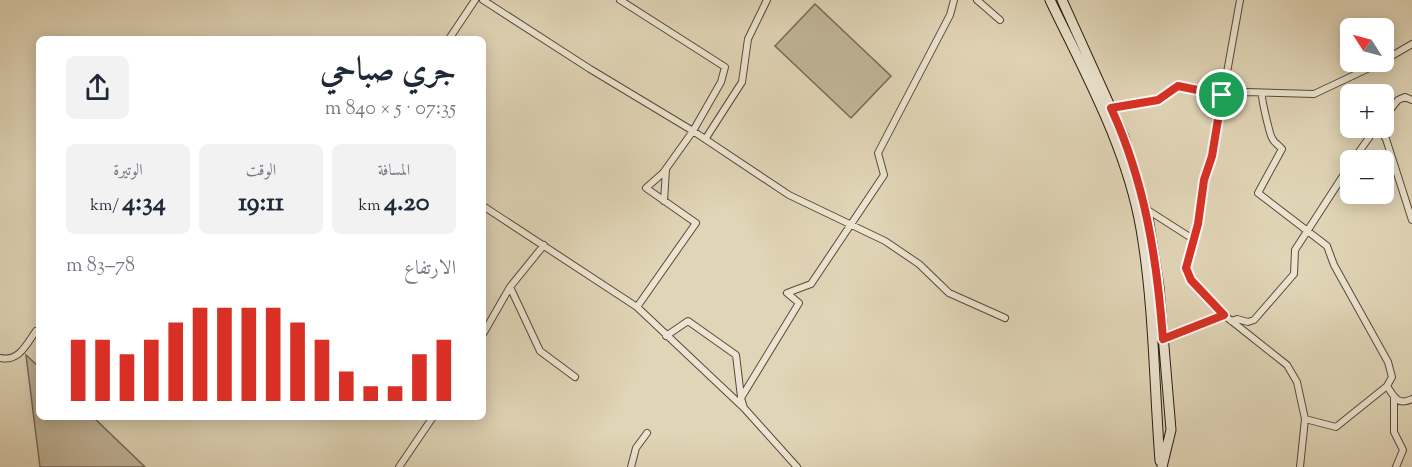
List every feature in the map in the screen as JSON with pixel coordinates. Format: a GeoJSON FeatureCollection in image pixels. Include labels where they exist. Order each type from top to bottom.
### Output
{"type":"FeatureCollection","features":[{"type":"Feature","properties":{"kind":"main road"},"geometry":{"type":"LineString","coordinates":[[1050,0],[1096,94],[1121,155],[1141,227],[1150,298],[1161,467]]}},
{"type":"Feature","properties":{"kind":"main road"},"geometry":{"type":"LineString","coordinates":[[1062,0],[1124,137],[1146,209],[1159,287],[1170,430],[1161,467]]}},
{"type":"Feature","properties":{"kind":"street"},"geometry":{"type":"LineString","coordinates":[[451,36],[475,0]]}},
{"type":"Feature","properties":{"kind":"street"},"geometry":{"type":"LineString","coordinates":[[483,0],[590,69],[693,130],[789,195],[852,225],[919,264],[949,293],[1005,318]]}},
{"type":"Feature","properties":{"kind":"street"},"geometry":{"type":"LineString","coordinates":[[620,0],[725,67],[721,82],[693,130],[666,170],[646,188],[696,223],[637,308]]}},
{"type":"Feature","properties":{"kind":"street"},"geometry":{"type":"LineString","coordinates":[[705,138],[742,82],[748,39],[767,0]]}},
{"type":"Feature","properties":{"kind":"street"},"geometry":{"type":"LineString","coordinates":[[741,398],[799,303],[787,293],[811,284],[884,175],[878,153],[950,15],[954,0]]}},
{"type":"Feature","properties":{"kind":"street"},"geometry":{"type":"LineString","coordinates":[[977,0],[1000,20]]}},
{"type":"Feature","properties":{"kind":"street"},"geometry":{"type":"LineString","coordinates":[[1240,0],[1212,156],[1204,180],[1198,224],[1186,268],[1187,275],[1224,315],[1287,365],[1297,382],[1305,419],[1300,467]]}},
{"type":"Feature","properties":{"kind":"street"},"geometry":{"type":"LineString","coordinates":[[1394,54],[1412,44]]}},
{"type":"Feature","properties":{"kind":"street"},"geometry":{"type":"LineString","coordinates":[[1111,108],[1158,100],[1178,86],[1222,95],[1245,92],[1314,94],[1359,72]]}},
{"type":"Feature","properties":{"kind":"street"},"geometry":{"type":"LineString","coordinates":[[1262,94],[1262,105],[1269,121],[1271,136],[1282,149],[1258,193],[1319,237],[1327,246],[1334,265],[1386,356],[1392,373],[1386,386],[1336,428],[1305,419]]}},
{"type":"Feature","properties":{"kind":"street"},"geometry":{"type":"LineString","coordinates":[[1394,105],[1405,97],[1412,100]]}},
{"type":"Feature","properties":{"kind":"street"},"geometry":{"type":"LineString","coordinates":[[1361,150],[1370,138]]}},
{"type":"Feature","properties":{"kind":"street"},"geometry":{"type":"LineString","coordinates":[[1385,138],[1412,220]]}},
{"type":"Feature","properties":{"kind":"street"},"geometry":{"type":"LineString","coordinates":[[664,201],[666,170]]}},
{"type":"Feature","properties":{"kind":"street"},"geometry":{"type":"LineString","coordinates":[[1231,321],[1237,319],[1251,322],[1263,313],[1294,274],[1295,250],[1340,181]]}},
{"type":"Feature","properties":{"kind":"street"},"geometry":{"type":"LineString","coordinates":[[486,208],[637,308],[744,408],[798,467]]}},
{"type":"Feature","properties":{"kind":"street"},"geometry":{"type":"LineString","coordinates":[[1146,209],[1193,239]]}},
{"type":"Feature","properties":{"kind":"street"},"geometry":{"type":"LineString","coordinates":[[486,329],[510,287],[544,245]]}},
{"type":"Feature","properties":{"kind":"street"},"geometry":{"type":"LineString","coordinates":[[510,287],[540,351],[575,377]]}},
{"type":"Feature","properties":{"kind":"street"},"geometry":{"type":"LineString","coordinates":[[1163,339],[1224,315]]}},
{"type":"Feature","properties":{"kind":"street"},"geometry":{"type":"LineString","coordinates":[[666,336],[688,321],[736,355],[744,408]]}},
{"type":"Feature","properties":{"kind":"street"},"geometry":{"type":"LineString","coordinates":[[0,358],[11,360],[16,357],[36,331]]}},
{"type":"Feature","properties":{"kind":"street"},"geometry":{"type":"LineString","coordinates":[[1386,386],[1394,398],[1401,402],[1412,399]]}},
{"type":"Feature","properties":{"kind":"street"},"geometry":{"type":"LineString","coordinates":[[1394,398],[1394,432],[1403,450],[1397,464],[1404,467]]}},
{"type":"Feature","properties":{"kind":"street"},"geometry":{"type":"LineString","coordinates":[[399,467],[431,420]]}},
{"type":"Feature","properties":{"kind":"street"},"geometry":{"type":"LineString","coordinates":[[631,467],[636,448],[646,433]]}},
{"type":"Feature","properties":{"kind":"shaded area"},"geometry":{"type":"Polygon","coordinates":[[[815,4],[891,76],[851,118],[775,46],[815,4]]]}},
{"type":"Feature","properties":{"kind":"shaded area"},"geometry":{"type":"Polygon","coordinates":[[[26,355],[36,364],[36,420],[96,420],[145,467],[40,467],[26,355]]]}},
{"type":"Feature","properties":{"kind":"route"},"geometry":{"type":"LineString","coordinates":[[1178,86],[1222,95],[1212,156],[1204,180],[1198,224],[1186,268],[1187,275],[1201,293],[1224,315],[1173,337],[1163,339],[1159,287],[1148,217],[1124,137],[1111,108],[1158,100],[1178,86]]}}]}
